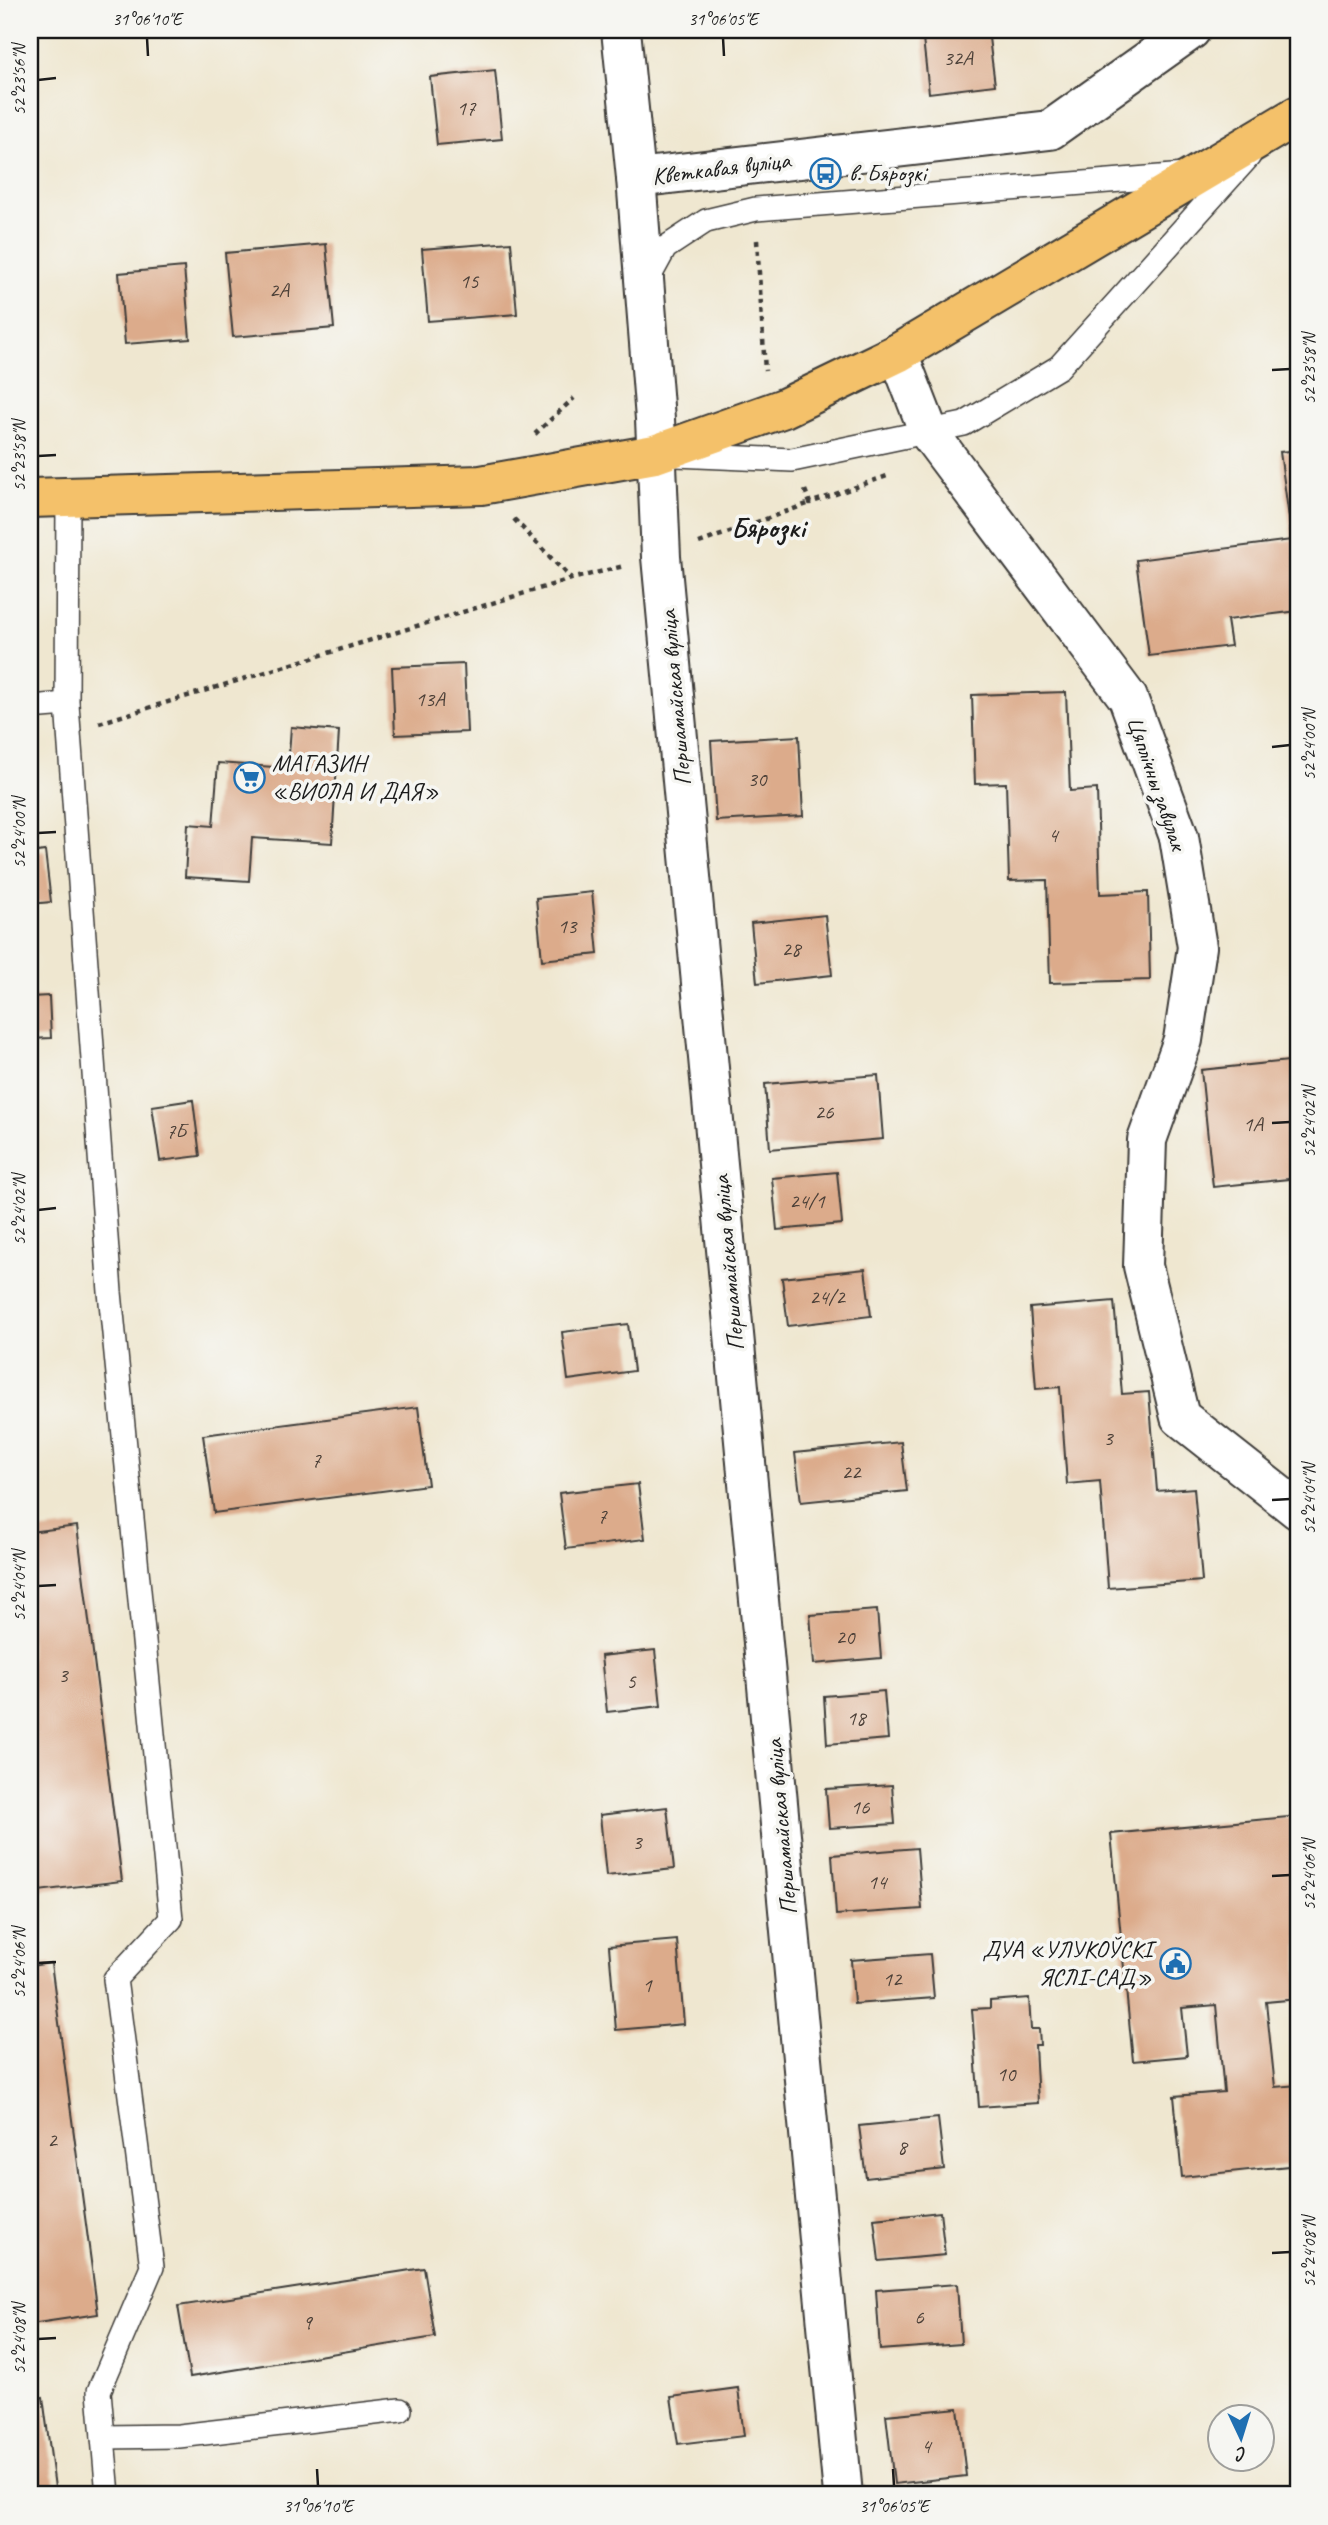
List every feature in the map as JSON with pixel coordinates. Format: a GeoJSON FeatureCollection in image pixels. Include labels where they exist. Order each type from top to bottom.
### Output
{"type":"FeatureCollection","features":[{"type":"Feature","properties":{"kind":"main road"},"geometry":{"type":"LineString","coordinates":[[30,498],[481,485],[655,454],[784,408],[898,352],[1286,122]]}},
{"type":"Feature","properties":{"kind":"street","name":"Першамайская вуліца"},"geometry":{"type":"LineString","coordinates":[[621,30],[655,419],[660,557],[843,2495]]}},
{"type":"Feature","properties":{"kind":"street","name":"Кветкавая вуліца"},"geometry":{"type":"LineString","coordinates":[[636,178],[1050,130],[1191,30]]}},
{"type":"Feature","properties":{"kind":"street","name":"Цяплічны завулак"},"geometry":{"type":"LineString","coordinates":[[898,352],[929,433],[1128,698],[1179,836],[1197,947],[1183,1040],[1147,1140],[1143,1266],[1181,1417],[1298,1510]]}},
{"type":"Feature","properties":{"kind":"lane"},"geometry":{"type":"LineString","coordinates":[[655,454],[792,460],[964,425],[1059,367],[1286,122]]}},
{"type":"Feature","properties":{"kind":"lane"},"geometry":{"type":"LineString","coordinates":[[645,286],[666,248],[706,221],[756,209],[1195,174]]}},
{"type":"Feature","properties":{"kind":"lane"},"geometry":{"type":"LineString","coordinates":[[68,497],[69,733],[110,1292],[171,1919],[115,1979],[152,2267],[99,2390],[108,2495]]}},
{"type":"Feature","properties":{"kind":"lane"},"geometry":{"type":"LineString","coordinates":[[30,707],[67,704]]}},
{"type":"Feature","properties":{"kind":"lane"},"geometry":{"type":"LineString","coordinates":[[103,2437],[179,2436],[400,2410]]}},
{"type":"Feature","properties":{"kind":"path"},"geometry":{"type":"LineString","coordinates":[[756,209],[766,380]]}},
{"type":"Feature","properties":{"kind":"path"},"geometry":{"type":"LineString","coordinates":[[69,733],[571,579],[660,557],[810,503]]}},
{"type":"Feature","properties":{"kind":"building"},"geometry":{"type":"Polygon","coordinates":[[[922,30],[988,30],[995,85],[929,93],[922,30]]]}},
{"type":"Feature","properties":{"kind":"building"},"geometry":{"type":"Polygon","coordinates":[[[495,70],[502,139],[437,145],[430,77],[495,70]]]}},
{"type":"Feature","properties":{"kind":"building"},"geometry":{"type":"Polygon","coordinates":[[[511,242],[517,314],[428,321],[422,249],[511,242]]]}},
{"type":"Feature","properties":{"kind":"building"},"geometry":{"type":"Polygon","coordinates":[[[326,244],[334,328],[233,337],[225,253],[326,244]]]}},
{"type":"Feature","properties":{"kind":"building"},"geometry":{"type":"Polygon","coordinates":[[[184,267],[190,339],[125,344],[119,273],[184,267]]]}},
{"type":"Feature","properties":{"kind":"building"},"geometry":{"type":"Polygon","coordinates":[[[1298,450],[1298,611],[1227,620],[1231,646],[1149,656],[1136,560],[1292,540],[1280,452],[1298,450]]]}},
{"type":"Feature","properties":{"kind":"building"},"geometry":{"type":"Polygon","coordinates":[[[464,664],[467,732],[395,735],[392,667],[464,664]]]}},
{"type":"Feature","properties":{"kind":"building"},"geometry":{"type":"Polygon","coordinates":[[[1066,692],[1070,791],[1097,789],[1100,894],[1148,892],[1150,980],[1050,983],[1047,880],[1009,881],[1006,783],[975,784],[972,695],[1066,692]]]}},
{"type":"Feature","properties":{"kind":"building"},"geometry":{"type":"Polygon","coordinates":[[[291,727],[339,731],[332,843],[252,838],[249,881],[185,877],[188,824],[213,826],[218,763],[288,768],[291,727]]]}},
{"type":"Feature","properties":{"kind":"building"},"geometry":{"type":"Polygon","coordinates":[[[799,736],[803,816],[716,821],[711,741],[799,736]]]}},
{"type":"Feature","properties":{"kind":"building"},"geometry":{"type":"Polygon","coordinates":[[[45,851],[51,902],[30,904],[30,853],[45,851]]]}},
{"type":"Feature","properties":{"kind":"building"},"geometry":{"type":"Polygon","coordinates":[[[592,892],[598,954],[542,960],[536,898],[592,892]]]}},
{"type":"Feature","properties":{"kind":"building"},"geometry":{"type":"Polygon","coordinates":[[[825,915],[832,975],[757,983],[751,923],[825,915]]]}},
{"type":"Feature","properties":{"kind":"building"},"geometry":{"type":"Polygon","coordinates":[[[49,996],[51,1038],[30,1039],[30,997],[49,996]]]}},
{"type":"Feature","properties":{"kind":"building"},"geometry":{"type":"Polygon","coordinates":[[[1298,1060],[1298,1178],[1213,1187],[1201,1070],[1298,1060]]]}},
{"type":"Feature","properties":{"kind":"building"},"geometry":{"type":"Polygon","coordinates":[[[878,1075],[883,1139],[770,1149],[765,1084],[878,1075]]]}},
{"type":"Feature","properties":{"kind":"building"},"geometry":{"type":"Polygon","coordinates":[[[193,1100],[200,1156],[160,1161],[152,1106],[193,1100]]]}},
{"type":"Feature","properties":{"kind":"building"},"geometry":{"type":"Polygon","coordinates":[[[837,1172],[842,1224],[777,1230],[772,1178],[837,1172]]]}},
{"type":"Feature","properties":{"kind":"building"},"geometry":{"type":"Polygon","coordinates":[[[865,1269],[871,1316],[788,1326],[782,1278],[865,1269]]]}},
{"type":"Feature","properties":{"kind":"building"},"geometry":{"type":"Polygon","coordinates":[[[1114,1301],[1122,1394],[1149,1392],[1157,1491],[1194,1488],[1202,1581],[1108,1588],[1100,1481],[1067,1484],[1060,1387],[1036,1389],[1030,1308],[1114,1301]]]}},
{"type":"Feature","properties":{"kind":"building"},"geometry":{"type":"Polygon","coordinates":[[[628,1324],[634,1371],[568,1380],[562,1332],[628,1324]]]}},
{"type":"Feature","properties":{"kind":"building"},"geometry":{"type":"Polygon","coordinates":[[[418,1407],[428,1485],[214,1513],[203,1435],[418,1407]]]}},
{"type":"Feature","properties":{"kind":"building"},"geometry":{"type":"Polygon","coordinates":[[[901,1442],[907,1491],[801,1502],[795,1453],[901,1442]]]}},
{"type":"Feature","properties":{"kind":"building"},"geometry":{"type":"Polygon","coordinates":[[[638,1484],[645,1539],[566,1549],[559,1493],[638,1484]]]}},
{"type":"Feature","properties":{"kind":"building"},"geometry":{"type":"Polygon","coordinates":[[[77,1526],[122,1881],[39,1891],[30,1818],[30,1532],[77,1526]]]}},
{"type":"Feature","properties":{"kind":"building"},"geometry":{"type":"Polygon","coordinates":[[[877,1610],[881,1658],[814,1664],[810,1615],[877,1610]]]}},
{"type":"Feature","properties":{"kind":"building"},"geometry":{"type":"Polygon","coordinates":[[[655,1650],[661,1706],[607,1712],[601,1656],[655,1650]]]}},
{"type":"Feature","properties":{"kind":"building"},"geometry":{"type":"Polygon","coordinates":[[[884,1691],[888,1739],[827,1744],[824,1696],[884,1691]]]}},
{"type":"Feature","properties":{"kind":"building"},"geometry":{"type":"Polygon","coordinates":[[[892,1785],[895,1824],[829,1828],[826,1789],[892,1785]]]}},
{"type":"Feature","properties":{"kind":"building"},"geometry":{"type":"Polygon","coordinates":[[[667,1807],[674,1869],[606,1876],[600,1815],[667,1807]]]}},
{"type":"Feature","properties":{"kind":"building"},"geometry":{"type":"Polygon","coordinates":[[[1298,1816],[1298,1999],[1266,2002],[1275,2087],[1298,2085],[1298,2165],[1182,2177],[1174,2096],[1224,2092],[1216,2005],[1182,2008],[1187,2056],[1133,2061],[1111,1834],[1298,1816]]]}},
{"type":"Feature","properties":{"kind":"building"},"geometry":{"type":"Polygon","coordinates":[[[917,1848],[922,1909],[836,1915],[832,1855],[917,1848]]]}},
{"type":"Feature","properties":{"kind":"building"},"geometry":{"type":"Polygon","coordinates":[[[677,1940],[684,2024],[616,2030],[609,1946],[677,1940]]]}},
{"type":"Feature","properties":{"kind":"building"},"geometry":{"type":"Polygon","coordinates":[[[930,1954],[934,1998],[854,2004],[851,1960],[930,1954]]]}},
{"type":"Feature","properties":{"kind":"building"},"geometry":{"type":"Polygon","coordinates":[[[51,1963],[98,2314],[30,2324],[30,1966],[51,1963]]]}},
{"type":"Feature","properties":{"kind":"building"},"geometry":{"type":"Polygon","coordinates":[[[1029,1998],[1031,2029],[1039,2029],[1040,2045],[1035,2045],[1038,2103],[979,2107],[972,2009],[990,2008],[990,2001],[1029,1998]]]}},
{"type":"Feature","properties":{"kind":"building"},"geometry":{"type":"Polygon","coordinates":[[[938,2118],[944,2169],[866,2178],[859,2126],[938,2118]]]}},
{"type":"Feature","properties":{"kind":"building"},"geometry":{"type":"Polygon","coordinates":[[[940,2212],[945,2255],[879,2261],[874,2219],[940,2212]]]}},
{"type":"Feature","properties":{"kind":"building"},"geometry":{"type":"Polygon","coordinates":[[[424,2268],[435,2337],[190,2377],[178,2306],[424,2268]]]}},
{"type":"Feature","properties":{"kind":"building"},"geometry":{"type":"Polygon","coordinates":[[[957,2284],[961,2344],[880,2350],[876,2290],[957,2284]]]}},
{"type":"Feature","properties":{"kind":"building"},"geometry":{"type":"Polygon","coordinates":[[[738,2388],[744,2436],[678,2444],[671,2397],[738,2388]]]}},
{"type":"Feature","properties":{"kind":"building"},"geometry":{"type":"Polygon","coordinates":[[[43,2397],[56,2495],[30,2495],[30,2399],[43,2397]]]}},
{"type":"Feature","properties":{"kind":"building"},"geometry":{"type":"Polygon","coordinates":[[[958,2408],[966,2476],[894,2484],[886,2415],[958,2408]]]}},
{"type":"Feature","properties":{"kind":"place","name":"в. Бярозкі"},"geometry":{"type":"Point","coordinates":[826,173]}},
{"type":"Feature","properties":{"kind":"place","name":"МАГАЗИН «ВИОЛА И ДАЯ»"},"geometry":{"type":"Point","coordinates":[249,777]}},
{"type":"Feature","properties":{"kind":"place","name":"ДУА «УЛУКОЎСКІ ЯСЛІ-САД»"},"geometry":{"type":"Point","coordinates":[1175,1963]}},
{"type":"Feature","properties":{"kind":"district","name":"Бярозкі"},"geometry":{"type":"Point","coordinates":[768,527]}}]}
